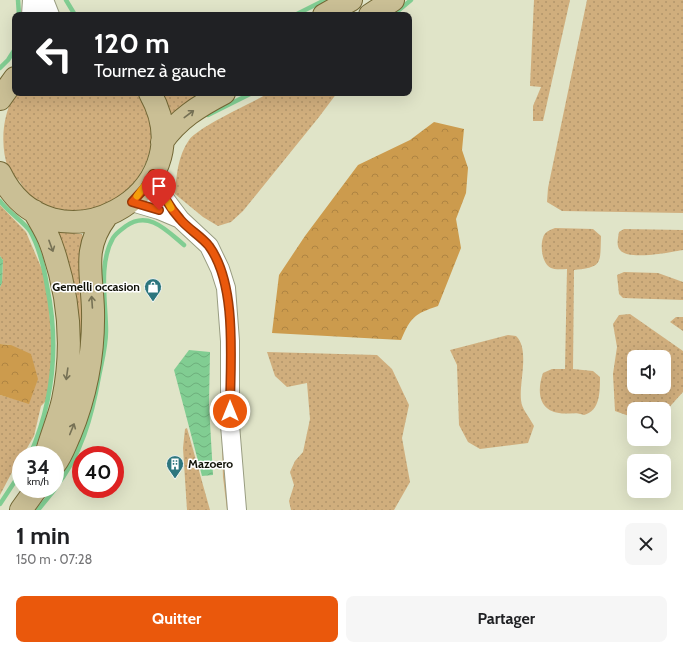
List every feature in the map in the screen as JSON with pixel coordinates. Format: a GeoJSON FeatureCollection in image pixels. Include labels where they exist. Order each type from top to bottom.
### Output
{"type":"FeatureCollection","features":[{"type":"Feature","properties":{"kind":"main road"},"geometry":{"type":"LineString","coordinates":[[329,12],[351,0]]}},
{"type":"Feature","properties":{"kind":"main road"},"geometry":{"type":"LineString","coordinates":[[375,12],[393,0]]}},
{"type":"Feature","properties":{"kind":"main road"},"geometry":{"type":"LineString","coordinates":[[0,99],[12,82]]}},
{"type":"Feature","properties":{"kind":"main road"},"geometry":{"type":"LineString","coordinates":[[0,173],[4,182],[18,198],[34,211],[51,218],[70,222],[88,221],[106,217],[132,202],[144,189],[153,174],[159,159],[162,142],[161,122],[152,96]]}},
{"type":"Feature","properties":{"kind":"main road"},"geometry":{"type":"LineString","coordinates":[[162,142],[171,129],[187,115],[202,104],[218,96]]}},
{"type":"Feature","properties":{"kind":"main road"},"geometry":{"type":"LineString","coordinates":[[34,211],[50,242],[62,280],[70,340],[68,370],[63,400],[49,446]]}},
{"type":"Feature","properties":{"kind":"main road"},"geometry":{"type":"LineString","coordinates":[[64,448],[78,414],[90,366],[93,310],[90,258],[91,245],[96,230],[106,217]]}},
{"type":"Feature","properties":{"kind":"main road"},"geometry":{"type":"LineString","coordinates":[[21,510],[30,498]]}},
{"type":"Feature","properties":{"kind":"street"},"geometry":{"type":"LineString","coordinates":[[31,12],[32,0]]}},
{"type":"Feature","properties":{"kind":"street"},"geometry":{"type":"LineString","coordinates":[[44,0],[49,12]]}},
{"type":"Feature","properties":{"kind":"street"},"geometry":{"type":"LineString","coordinates":[[153,174],[165,199],[180,219],[209,246],[220,269],[226,288],[230,341],[230,425],[237,510]]}},
{"type":"Feature","properties":{"kind":"street"},"geometry":{"type":"LineString","coordinates":[[132,202],[159,210],[180,219]]}},
{"type":"Feature","properties":{"kind":"shaded area"},"geometry":{"type":"Polygon","coordinates":[[[534,0],[570,0],[543,121],[533,121],[533,106],[541,87],[530,86],[534,0]]]}},
{"type":"Feature","properties":{"kind":"shaded area"},"geometry":{"type":"Polygon","coordinates":[[[587,0],[683,0],[683,213],[562,211],[547,202],[548,188],[587,0]]]}},
{"type":"Feature","properties":{"kind":"shaded area"},"geometry":{"type":"Polygon","coordinates":[[[14,96],[139,96],[149,121],[151,141],[147,160],[133,186],[112,203],[98,208],[84,210],[56,208],[31,196],[12,174],[5,159],[3,140],[5,120],[14,96]]]}},
{"type":"Feature","properties":{"kind":"shaded area"},"geometry":{"type":"Polygon","coordinates":[[[163,96],[198,96],[172,114],[169,113],[163,96]]]}},
{"type":"Feature","properties":{"kind":"shaded area"},"geometry":{"type":"Polygon","coordinates":[[[263,96],[335,96],[243,211],[231,222],[218,226],[203,217],[175,194],[177,173],[185,146],[195,134],[226,115],[263,96]]]}},
{"type":"Feature","properties":{"kind":"shaded area"},"geometry":{"type":"Polygon","coordinates":[[[0,205],[26,232],[47,281],[52,364],[47,400],[41,406],[34,436],[28,446],[12,446],[12,472],[0,495],[0,395],[29,403],[11,345],[0,344],[0,287],[2,283],[3,260],[0,256],[0,205]]]}},
{"type":"Feature","properties":{"kind":"shaded area"},"geometry":{"type":"Polygon","coordinates":[[[555,228],[593,229],[601,236],[600,258],[598,262],[590,267],[574,270],[573,369],[593,371],[600,377],[600,389],[596,405],[589,413],[584,415],[578,413],[562,413],[552,411],[543,404],[540,392],[543,373],[552,369],[565,369],[567,269],[554,269],[548,266],[544,259],[542,250],[542,241],[545,234],[555,228]]]}},
{"type":"Feature","properties":{"kind":"shaded area"},"geometry":{"type":"Polygon","coordinates":[[[624,229],[683,230],[683,250],[650,255],[632,255],[625,253],[620,250],[618,244],[619,232],[624,229]]]}},
{"type":"Feature","properties":{"kind":"shaded area"},"geometry":{"type":"Polygon","coordinates":[[[62,232],[82,234],[83,237],[83,334],[81,335],[79,333],[72,283],[58,234],[62,232]]]}},
{"type":"Feature","properties":{"kind":"shaded area"},"geometry":{"type":"Polygon","coordinates":[[[624,272],[658,273],[683,282],[683,300],[623,298],[619,294],[617,275],[624,272]]]}},
{"type":"Feature","properties":{"kind":"shaded area"},"geometry":{"type":"Polygon","coordinates":[[[630,314],[683,351],[683,392],[671,405],[671,402],[627,402],[627,415],[615,411],[613,374],[617,347],[613,324],[619,315],[630,314]]]}},
{"type":"Feature","properties":{"kind":"shaded area"},"geometry":{"type":"Polygon","coordinates":[[[676,317],[683,317],[683,331],[670,322],[676,317]]]}},
{"type":"Feature","properties":{"kind":"shaded area"},"geometry":{"type":"Polygon","coordinates":[[[508,335],[516,336],[522,349],[523,366],[521,403],[534,426],[528,443],[480,449],[468,442],[459,425],[457,365],[450,350],[508,335]]]}},
{"type":"Feature","properties":{"kind":"shaded area"},"geometry":{"type":"Polygon","coordinates":[[[267,352],[377,355],[392,369],[409,405],[402,438],[410,482],[394,510],[291,510],[289,501],[294,485],[290,472],[295,461],[303,452],[310,419],[307,383],[287,387],[275,376],[267,352]]]}},
{"type":"Feature","properties":{"kind":"shaded area"},"geometry":{"type":"Polygon","coordinates":[[[220,383],[223,383],[231,510],[227,510],[223,477],[220,383]]]}},
{"type":"Feature","properties":{"kind":"shaded area"},"geometry":{"type":"Polygon","coordinates":[[[187,428],[210,510],[187,510],[183,448],[185,429],[187,428]]]}},
{"type":"Feature","properties":{"kind":"green space"},"geometry":{"type":"Polygon","coordinates":[[[434,122],[464,129],[462,150],[468,168],[466,193],[456,219],[461,248],[438,306],[424,311],[414,317],[401,340],[272,333],[279,275],[305,236],[358,165],[410,140],[434,122]]]}},
{"type":"Feature","properties":{"kind":"green space"},"geometry":{"type":"Polygon","coordinates":[[[0,344],[11,345],[31,354],[38,379],[29,404],[0,395],[0,344]]]}},
{"type":"Feature","properties":{"kind":"water"},"geometry":{"type":"Polygon","coordinates":[[[0,256],[3,260],[2,283],[0,287],[0,256]]]}},
{"type":"Feature","properties":{"kind":"water"},"geometry":{"type":"Polygon","coordinates":[[[189,350],[210,352],[209,405],[213,475],[202,476],[174,370],[189,350]]]}},
{"type":"Feature","properties":{"kind":"waterway"},"geometry":{"type":"LineString","coordinates":[[18,0],[19,12]]}},
{"type":"Feature","properties":{"kind":"waterway"},"geometry":{"type":"LineString","coordinates":[[66,0],[73,12]]}},
{"type":"Feature","properties":{"kind":"waterway"},"geometry":{"type":"LineString","coordinates":[[301,12],[325,0]]}},
{"type":"Feature","properties":{"kind":"waterway"},"geometry":{"type":"LineString","coordinates":[[397,12],[411,0]]}},
{"type":"Feature","properties":{"kind":"waterway"},"geometry":{"type":"LineString","coordinates":[[0,68],[12,54]]}},
{"type":"Feature","properties":{"kind":"waterway"},"geometry":{"type":"LineString","coordinates":[[208,115],[246,96]]}},
{"type":"Feature","properties":{"kind":"waterway"},"geometry":{"type":"LineString","coordinates":[[0,201],[30,231],[33,237],[43,264],[51,308],[53,329],[52,372],[44,414],[33,446]]}},
{"type":"Feature","properties":{"kind":"waterway"},"geometry":{"type":"LineString","coordinates":[[64,476],[79,449],[89,421],[103,359],[106,331],[104,271],[108,248],[113,238],[126,226],[142,220],[157,224],[184,245]]}},
{"type":"Feature","properties":{"kind":"waterway"},"geometry":{"type":"LineString","coordinates":[[0,504],[12,486]]}},
{"type":"Feature","properties":{"kind":"waterway"},"geometry":{"type":"LineString","coordinates":[[38,510],[48,498]]}},
{"type":"Feature","properties":{"kind":"slow traffic"},"geometry":{"type":"LineString","coordinates":[[137,196],[144,189],[153,174],[157,185],[171,208]]}},
{"type":"Feature","properties":{"kind":"place","name":"Gemelli occasion"},"geometry":{"type":"Point","coordinates":[153,302]}},
{"type":"Feature","properties":{"kind":"place","name":"Mazoero"},"geometry":{"type":"Point","coordinates":[175,479]}},
{"type":"Feature","properties":{"kind":"route"},"geometry":{"type":"LineString","coordinates":[[159,210],[132,202],[144,189],[153,174],[165,199],[180,219],[209,246],[220,269],[226,288],[229,306],[230,411]]}}]}
